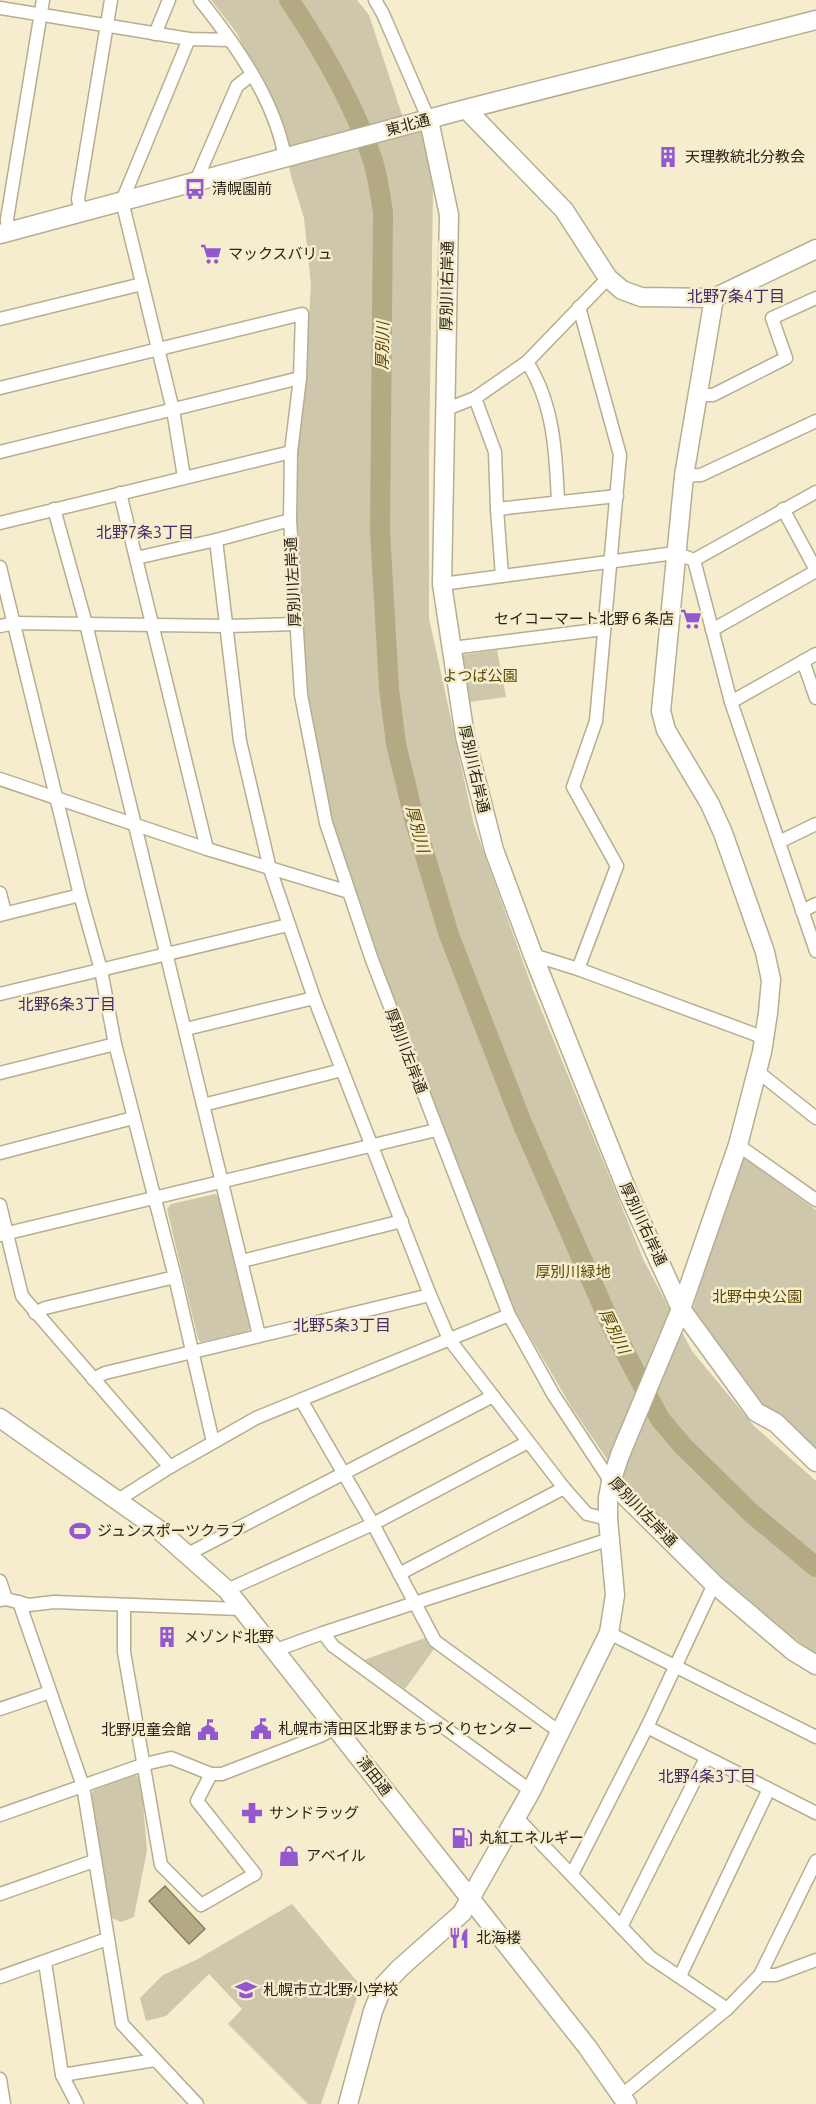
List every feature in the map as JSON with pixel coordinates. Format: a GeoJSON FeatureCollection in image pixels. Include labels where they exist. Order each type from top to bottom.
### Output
{"type":"FeatureCollection","features":[{"type":"Feature","properties":{"kind":"street"},"geometry":{"type":"LineString","coordinates":[[4,233],[43,0]]}},
{"type":"Feature","properties":{"kind":"street"},"geometry":{"type":"LineString","coordinates":[[81,212],[78,199],[111,0]]}},
{"type":"Feature","properties":{"kind":"street"},"geometry":{"type":"LineString","coordinates":[[155,34],[169,0]]}},
{"type":"Feature","properties":{"kind":"street"},"geometry":{"type":"LineString","coordinates":[[200,0],[230,40],[271,112],[283,144],[285,158]]}},
{"type":"Feature","properties":{"kind":"street","name":"厚別川右岸通"},"geometry":{"type":"LineString","coordinates":[[375,0],[429,120],[449,215],[442,584],[465,736],[494,850],[533,956],[628,1193],[681,1309],[756,1412],[776,1424],[816,1462]]}},
{"type":"Feature","properties":{"kind":"street"},"geometry":{"type":"LineString","coordinates":[[0,8],[189,39],[230,40]]}},
{"type":"Feature","properties":{"kind":"street","name":"東北通"},"geometry":{"type":"LineString","coordinates":[[4,233],[466,109],[816,20]]}},
{"type":"Feature","properties":{"kind":"street"},"geometry":{"type":"LineString","coordinates":[[184,477],[173,410],[122,201],[189,39]]}},
{"type":"Feature","properties":{"kind":"street"},"geometry":{"type":"LineString","coordinates":[[196,181],[237,86],[251,75]]}},
{"type":"Feature","properties":{"kind":"street"},"geometry":{"type":"LineString","coordinates":[[466,109],[564,210],[608,278],[622,290],[641,297],[714,298],[816,249]]}},
{"type":"Feature","properties":{"kind":"street"},"geometry":{"type":"LineString","coordinates":[[444,410],[475,398],[527,362],[608,278]]}},
{"type":"Feature","properties":{"kind":"street"},"geometry":{"type":"LineString","coordinates":[[0,319],[142,284]]}},
{"type":"Feature","properties":{"kind":"street"},"geometry":{"type":"LineString","coordinates":[[348,2104],[373,2011],[383,1986],[462,1913],[517,1818],[609,1633],[615,1595],[608,1519],[611,1482],[625,1442],[681,1309],[738,1145],[765,1038],[771,980],[765,952],[723,833],[710,804],[666,730],[661,711],[684,476],[714,298]]}},
{"type":"Feature","properties":{"kind":"street"},"geometry":{"type":"LineString","coordinates":[[697,395],[713,395],[786,358],[772,318],[816,298]]}},
{"type":"Feature","properties":{"kind":"street"},"geometry":{"type":"LineString","coordinates":[[578,969],[617,866],[573,787],[596,721],[620,455],[579,307]]}},
{"type":"Feature","properties":{"kind":"street","name":"厚別川左岸通"},"geometry":{"type":"LineString","coordinates":[[159,349],[302,314],[300,378],[291,452],[290,520],[301,695],[326,823],[372,960],[436,1130],[509,1315],[553,1394],[611,1482],[714,1584],[794,1651],[816,1665]]}},
{"type":"Feature","properties":{"kind":"street"},"geometry":{"type":"LineString","coordinates":[[0,388],[159,349]]}},
{"type":"Feature","properties":{"kind":"street"},"geometry":{"type":"LineString","coordinates":[[527,362],[538,378],[555,440],[558,502]]}},
{"type":"Feature","properties":{"kind":"street"},"geometry":{"type":"LineString","coordinates":[[0,452],[300,378]]}},
{"type":"Feature","properties":{"kind":"street"},"geometry":{"type":"LineString","coordinates":[[475,398],[495,452],[502,576]]}},
{"type":"Feature","properties":{"kind":"street"},"geometry":{"type":"LineString","coordinates":[[684,476],[701,475],[816,421]]}},
{"type":"Feature","properties":{"kind":"street"},"geometry":{"type":"LineString","coordinates":[[0,523],[291,452]]}},
{"type":"Feature","properties":{"kind":"street"},"geometry":{"type":"LineString","coordinates":[[694,560],[816,492]]}},
{"type":"Feature","properties":{"kind":"street"},"geometry":{"type":"LineString","coordinates":[[120,493],[207,849]]}},
{"type":"Feature","properties":{"kind":"street"},"geometry":{"type":"LineString","coordinates":[[497,509],[617,496]]}},
{"type":"Feature","properties":{"kind":"street"},"geometry":{"type":"LineString","coordinates":[[54,509],[86,624],[259,1335]]}},
{"type":"Feature","properties":{"kind":"street"},"geometry":{"type":"LineString","coordinates":[[712,630],[816,570],[783,509]]}},
{"type":"Feature","properties":{"kind":"street"},"geometry":{"type":"LineString","coordinates":[[136,558],[290,520]]}},
{"type":"Feature","properties":{"kind":"street"},"geometry":{"type":"LineString","coordinates":[[216,540],[240,741],[270,869],[314,998],[430,1294],[449,1339],[564,1488],[586,1514],[608,1519]]}},
{"type":"Feature","properties":{"kind":"street"},"geometry":{"type":"LineString","coordinates":[[442,584],[675,553],[694,560]]}},
{"type":"Feature","properties":{"kind":"street"},"geometry":{"type":"LineString","coordinates":[[694,560],[731,702],[816,951]]}},
{"type":"Feature","properties":{"kind":"street"},"geometry":{"type":"LineString","coordinates":[[0,567],[80,895],[101,970],[115,1044],[175,1277],[213,1442]]}},
{"type":"Feature","properties":{"kind":"street"},"geometry":{"type":"LineString","coordinates":[[0,626],[15,623],[226,626],[296,624]]}},
{"type":"Feature","properties":{"kind":"street"},"geometry":{"type":"LineString","coordinates":[[452,648],[604,629]]}},
{"type":"Feature","properties":{"kind":"street"},"geometry":{"type":"LineString","coordinates":[[731,702],[816,654]]}},
{"type":"Feature","properties":{"kind":"street"},"geometry":{"type":"LineString","coordinates":[[803,661],[816,698]]}},
{"type":"Feature","properties":{"kind":"street"},"geometry":{"type":"LineString","coordinates":[[0,779],[207,849],[349,892]]}},
{"type":"Feature","properties":{"kind":"street"},"geometry":{"type":"LineString","coordinates":[[779,842],[816,824]]}},
{"type":"Feature","properties":{"kind":"street"},"geometry":{"type":"LineString","coordinates":[[0,893],[3,914],[80,895]]}},
{"type":"Feature","properties":{"kind":"street"},"geometry":{"type":"LineString","coordinates":[[802,910],[816,904]]}},
{"type":"Feature","properties":{"kind":"street"},"geometry":{"type":"LineString","coordinates":[[0,994],[288,925]]}},
{"type":"Feature","properties":{"kind":"street"},"geometry":{"type":"LineString","coordinates":[[533,956],[578,969],[765,1038]]}},
{"type":"Feature","properties":{"kind":"street"},"geometry":{"type":"LineString","coordinates":[[186,1029],[314,998]]}},
{"type":"Feature","properties":{"kind":"street"},"geometry":{"type":"LineString","coordinates":[[0,1073],[115,1044]]}},
{"type":"Feature","properties":{"kind":"street"},"geometry":{"type":"LineString","coordinates":[[203,1105],[342,1070]]}},
{"type":"Feature","properties":{"kind":"street"},"geometry":{"type":"LineString","coordinates":[[757,1071],[816,1119]]}},
{"type":"Feature","properties":{"kind":"street"},"geometry":{"type":"LineString","coordinates":[[0,1153],[133,1118]]}},
{"type":"Feature","properties":{"kind":"street"},"geometry":{"type":"LineString","coordinates":[[3,1234],[436,1130]]}},
{"type":"Feature","properties":{"kind":"street"},"geometry":{"type":"LineString","coordinates":[[738,1145],[816,1200]]}},
{"type":"Feature","properties":{"kind":"street"},"geometry":{"type":"LineString","coordinates":[[0,1205],[3,1234],[22,1296],[170,1467]]}},
{"type":"Feature","properties":{"kind":"street"},"geometry":{"type":"LineString","coordinates":[[242,1261],[402,1221]]}},
{"type":"Feature","properties":{"kind":"street"},"geometry":{"type":"LineString","coordinates":[[35,1313],[45,1308],[175,1277]]}},
{"type":"Feature","properties":{"kind":"street"},"geometry":{"type":"LineString","coordinates":[[93,1379],[259,1335],[430,1294]]}},
{"type":"Feature","properties":{"kind":"street"},"geometry":{"type":"LineString","coordinates":[[118,1500],[170,1467],[256,1418],[509,1315]]}},
{"type":"Feature","properties":{"kind":"street"},"geometry":{"type":"LineString","coordinates":[[188,1554],[493,1396]]}},
{"type":"Feature","properties":{"kind":"street"},"geometry":{"type":"LineString","coordinates":[[301,1400],[373,1524],[435,1641],[561,1732]]}},
{"type":"Feature","properties":{"kind":"street","name":"清田通"},"geometry":{"type":"LineString","coordinates":[[0,1418],[118,1500],[188,1554],[227,1590],[588,2048],[624,2100]]}},
{"type":"Feature","properties":{"kind":"street"},"geometry":{"type":"LineString","coordinates":[[227,1590],[373,1524],[528,1442]]}},
{"type":"Feature","properties":{"kind":"street"},"geometry":{"type":"LineString","coordinates":[[399,1574],[564,1488]]}},
{"type":"Feature","properties":{"kind":"street"},"geometry":{"type":"LineString","coordinates":[[276,1650],[610,1539]]}},
{"type":"Feature","properties":{"kind":"street"},"geometry":{"type":"LineString","coordinates":[[0,1581],[3,1600],[28,1605],[54,1602],[240,1609]]}},
{"type":"Feature","properties":{"kind":"street"},"geometry":{"type":"LineString","coordinates":[[572,1874],[647,1727],[714,1584]]}},
{"type":"Feature","properties":{"kind":"street"},"geometry":{"type":"LineString","coordinates":[[19,1602],[83,1786],[122,2024],[197,2104]]}},
{"type":"Feature","properties":{"kind":"street"},"geometry":{"type":"LineString","coordinates":[[124,1605],[124,1652],[161,1865],[201,1905],[255,1874],[197,1801],[211,1774]]}},
{"type":"Feature","properties":{"kind":"street"},"geometry":{"type":"LineString","coordinates":[[323,1633],[333,1646],[531,1791]]}},
{"type":"Feature","properties":{"kind":"street"},"geometry":{"type":"LineString","coordinates":[[609,1633],[816,1737]]}},
{"type":"Feature","properties":{"kind":"street"},"geometry":{"type":"LineString","coordinates":[[0,1709],[50,1692]]}},
{"type":"Feature","properties":{"kind":"street"},"geometry":{"type":"LineString","coordinates":[[0,1815],[145,1764],[171,1758],[211,1774],[222,1774],[320,1736],[337,1727]]}},
{"type":"Feature","properties":{"kind":"street"},"geometry":{"type":"LineString","coordinates":[[647,1727],[816,1813]]}},
{"type":"Feature","properties":{"kind":"street"},"geometry":{"type":"LineString","coordinates":[[621,1927],[706,1758]]}},
{"type":"Feature","properties":{"kind":"street"},"geometry":{"type":"LineString","coordinates":[[680,1976],[769,1790]]}},
{"type":"Feature","properties":{"kind":"street"},"geometry":{"type":"LineString","coordinates":[[517,1818],[650,1957],[727,2009]]}},
{"type":"Feature","properties":{"kind":"street"},"geometry":{"type":"LineString","coordinates":[[0,1894],[94,1861]]}},
{"type":"Feature","properties":{"kind":"street"},"geometry":{"type":"LineString","coordinates":[[624,2100],[727,2009],[760,1975],[813,1877],[816,1861]]}},
{"type":"Feature","properties":{"kind":"street"},"geometry":{"type":"LineString","coordinates":[[0,1977],[107,1940]]}},
{"type":"Feature","properties":{"kind":"street"},"geometry":{"type":"LineString","coordinates":[[760,1975],[776,1975],[816,1960]]}},
{"type":"Feature","properties":{"kind":"street"},"geometry":{"type":"LineString","coordinates":[[45,1962],[62,2075],[77,2104]]}},
{"type":"Feature","properties":{"kind":"street"},"geometry":{"type":"LineString","coordinates":[[62,2075],[155,2060]]}},
{"type":"Feature","properties":{"kind":"street"},"geometry":{"type":"LineString","coordinates":[[0,2079],[4,2104]]}},
{"type":"Feature","properties":{"kind":"green space","name":"厚別川緑地"},"geometry":{"type":"Polygon","coordinates":[[[211,0],[357,0],[369,15],[402,115],[425,131],[433,192],[429,618],[474,825],[533,990],[644,1261],[692,1351],[754,1426],[816,1481],[816,1655],[748,1602],[666,1526],[620,1478],[572,1408],[511,1304],[362,913],[337,839],[312,732],[293,528],[296,440],[307,349],[311,285],[304,218],[291,176],[279,119],[236,32],[211,0]]]}},
{"type":"Feature","properties":{"kind":"green space","name":"よつば公園"},"geometry":{"type":"Polygon","coordinates":[[[497,650],[506,697],[462,703],[455,656],[497,650]]]}},
{"type":"Feature","properties":{"kind":"green space","name":"北野中央公園"},"geometry":{"type":"Polygon","coordinates":[[[738,1153],[816,1210],[816,1454],[770,1417],[693,1308],[738,1153]]]}},
{"type":"Feature","properties":{"kind":"green space"},"geometry":{"type":"Polygon","coordinates":[[[215,1194],[219,1197],[251,1327],[248,1331],[201,1342],[198,1339],[167,1209],[171,1204],[215,1194]]]}},
{"type":"Feature","properties":{"kind":"green space"},"geometry":{"type":"Polygon","coordinates":[[[425,1638],[429,1646],[434,1649],[405,1689],[364,1660],[425,1638]]]}},
{"type":"Feature","properties":{"kind":"green space"},"geometry":{"type":"Polygon","coordinates":[[[136,1775],[141,1780],[147,1850],[134,1917],[121,1922],[112,1918],[91,1795],[94,1790],[136,1775]]]}},
{"type":"Feature","properties":{"kind":"green space"},"geometry":{"type":"Polygon","coordinates":[[[292,1904],[361,1986],[321,2104],[308,2104],[228,2024],[242,2009],[209,1974],[166,2016],[146,2021],[140,1998],[163,1975],[196,1960],[292,1904]]]}},
{"type":"Feature","properties":{"kind":"shaded area"},"geometry":{"type":"Polygon","coordinates":[[[165,1886],[205,1929],[189,1944],[149,1901],[165,1886]]]}},
{"type":"Feature","properties":{"kind":"waterway","name":"厚別川"},"geometry":{"type":"LineString","coordinates":[[289,0],[326,58],[347,98],[373,161],[379,186],[383,212],[380,531],[389,688],[396,744],[415,822],[449,935],[522,1123],[611,1325],[660,1419],[683,1446],[750,1512],[816,1567]]}},
{"type":"Feature","properties":{"kind":"place","name":"天理教統北分教会"},"geometry":{"type":"Point","coordinates":[668,157]}},
{"type":"Feature","properties":{"kind":"place","name":"清幌園前"},"geometry":{"type":"Point","coordinates":[195,189]}},
{"type":"Feature","properties":{"kind":"place","name":"マックスバリュ"},"geometry":{"type":"Point","coordinates":[211,254]}},
{"type":"Feature","properties":{"kind":"place","name":"セイコーマート北野６条店"},"geometry":{"type":"Point","coordinates":[691,619]}},
{"type":"Feature","properties":{"kind":"place","name":"ジュンスポーツクラブ"},"geometry":{"type":"Point","coordinates":[80,1531]}},
{"type":"Feature","properties":{"kind":"place","name":"メゾンド北野"},"geometry":{"type":"Point","coordinates":[167,1637]}},
{"type":"Feature","properties":{"kind":"place","name":"札幌市清田区北野まちづくりセンター"},"geometry":{"type":"Point","coordinates":[261,1729]}},
{"type":"Feature","properties":{"kind":"place","name":"北野児童会館"},"geometry":{"type":"Point","coordinates":[208,1730]}},
{"type":"Feature","properties":{"kind":"place","name":"サンドラッグ"},"geometry":{"type":"Point","coordinates":[252,1813]}},
{"type":"Feature","properties":{"kind":"place","name":"丸紅エネルギー"},"geometry":{"type":"Point","coordinates":[462,1838]}},
{"type":"Feature","properties":{"kind":"place","name":"アベイル"},"geometry":{"type":"Point","coordinates":[289,1856]}},
{"type":"Feature","properties":{"kind":"place","name":"北海楼"},"geometry":{"type":"Point","coordinates":[459,1938]}},
{"type":"Feature","properties":{"kind":"place","name":"札幌市立北野小学校"},"geometry":{"type":"Point","coordinates":[246,1990]}},
{"type":"Feature","properties":{"kind":"district","name":"北野7条4丁目"},"geometry":{"type":"Point","coordinates":[736,296]}},
{"type":"Feature","properties":{"kind":"district","name":"北野7条3丁目"},"geometry":{"type":"Point","coordinates":[145,532]}},
{"type":"Feature","properties":{"kind":"district","name":"北野6条3丁目"},"geometry":{"type":"Point","coordinates":[67,1004]}},
{"type":"Feature","properties":{"kind":"district","name":"北野5条3丁目"},"geometry":{"type":"Point","coordinates":[342,1325]}},
{"type":"Feature","properties":{"kind":"district","name":"北野4条3丁目"},"geometry":{"type":"Point","coordinates":[707,1776]}}]}
